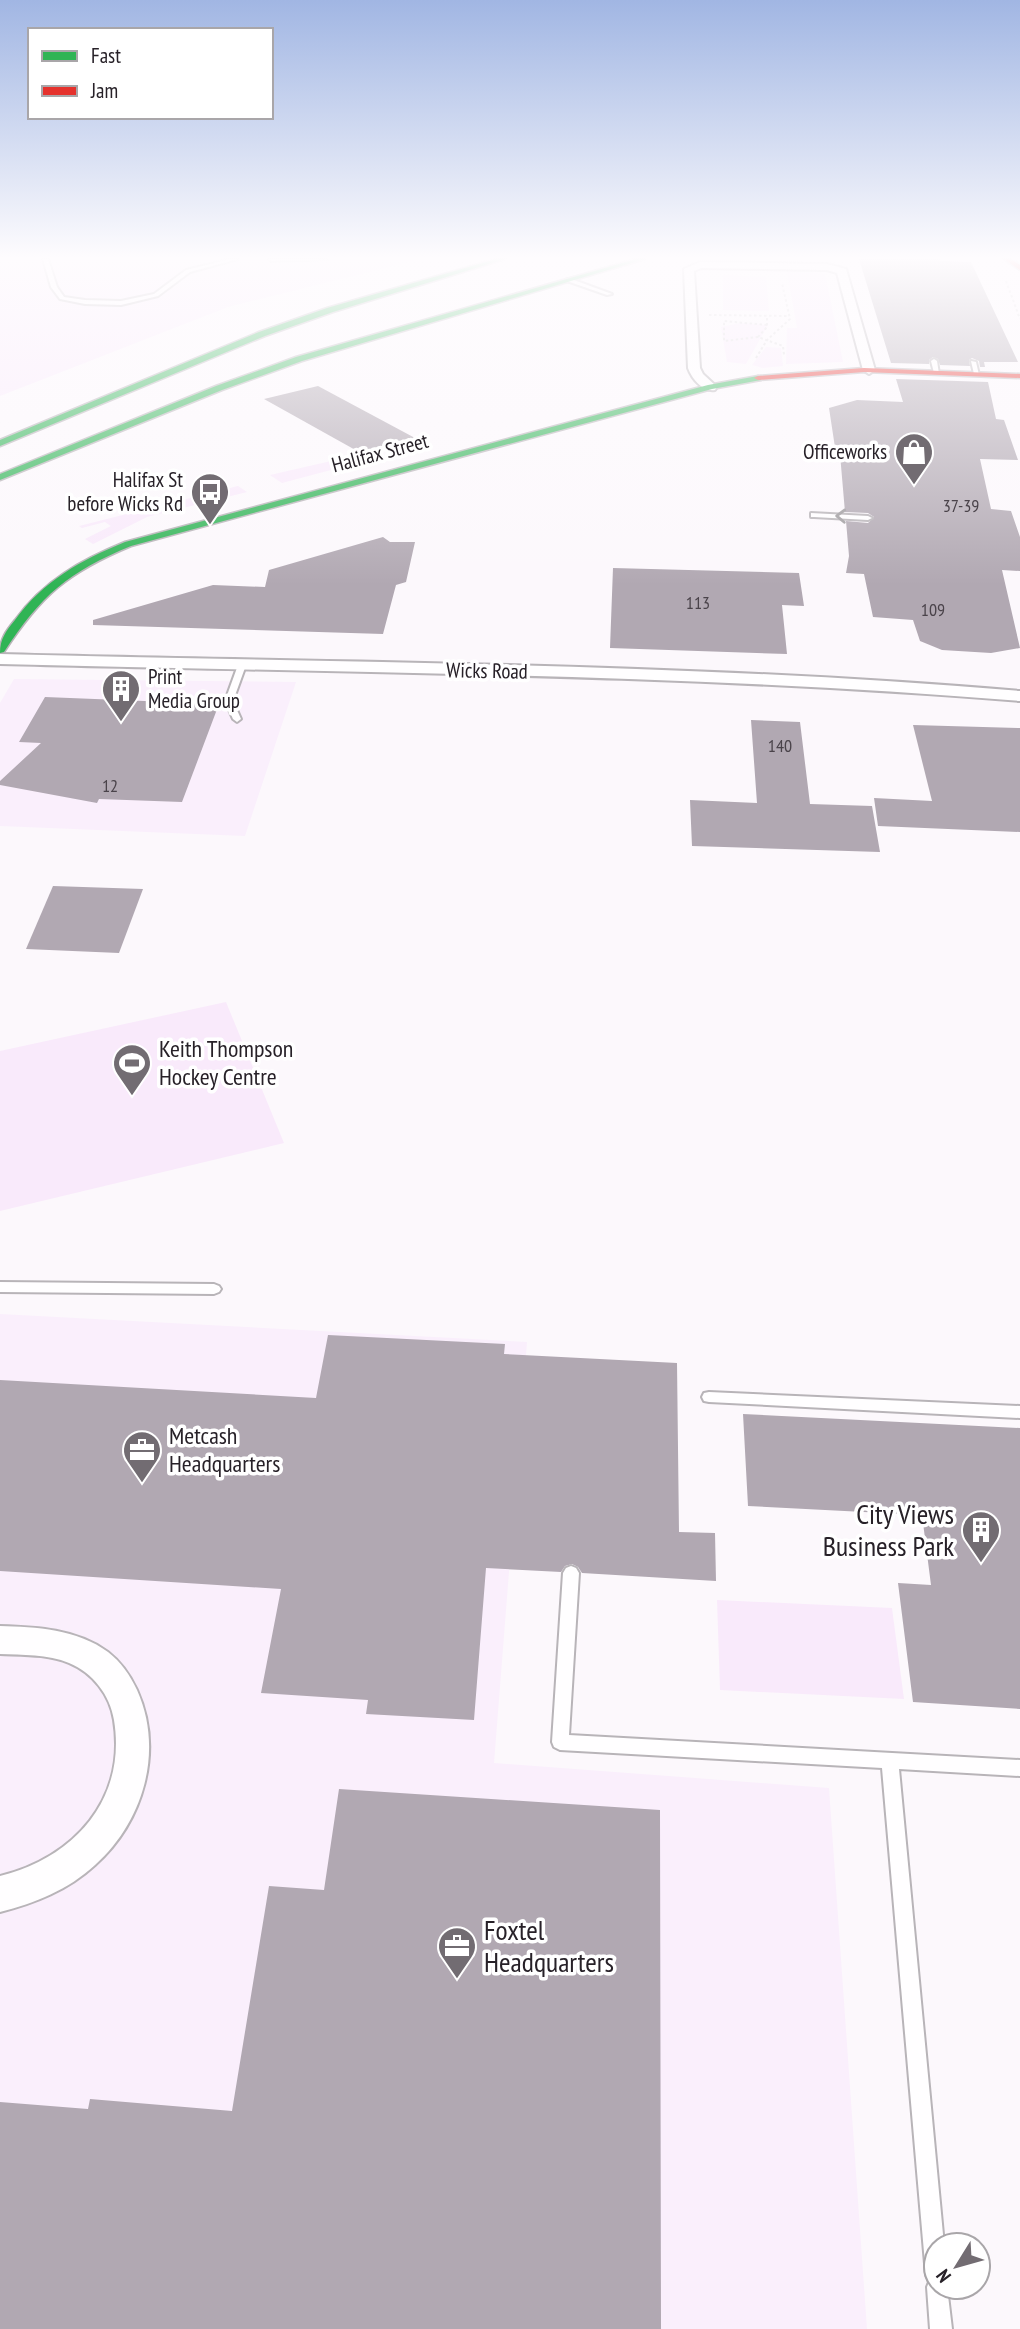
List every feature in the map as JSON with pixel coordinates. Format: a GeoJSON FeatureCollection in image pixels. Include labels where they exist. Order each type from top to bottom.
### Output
{"type":"FeatureCollection","features":[{"type":"Feature","properties":{"kind":"main road"},"geometry":{"type":"LineString","coordinates":[[0,443],[181,368]]}},
{"type":"Feature","properties":{"kind":"main road"},"geometry":{"type":"LineString","coordinates":[[0,456],[218,368]]}},
{"type":"Feature","properties":{"kind":"main road"},"geometry":{"type":"LineString","coordinates":[[0,468],[241,368]]}},
{"type":"Feature","properties":{"kind":"main road"},"geometry":{"type":"LineString","coordinates":[[0,477],[275,368]]}},
{"type":"Feature","properties":{"kind":"main road","name":"Halifax Street"},"geometry":{"type":"LineString","coordinates":[[0,650],[36,597],[77,567],[131,542],[710,387],[793,372],[920,368]]}},
{"type":"Feature","properties":{"kind":"main road","name":"Halifax Street"},"geometry":{"type":"LineString","coordinates":[[962,368],[1020,376]]}},
{"type":"Feature","properties":{"kind":"street"},"geometry":{"type":"LineString","coordinates":[[694,368],[698,376],[710,387]]}},
{"type":"Feature","properties":{"kind":"street","name":"Wicks Road"},"geometry":{"type":"LineString","coordinates":[[0,659],[609,674],[974,691],[1020,696]]}},
{"type":"Feature","properties":{"kind":"street","name":"Wicks Road"},"geometry":{"type":"LineString","coordinates":[[974,691],[1020,690]]}},
{"type":"Feature","properties":{"kind":"street"},"geometry":{"type":"LineString","coordinates":[[0,1640],[61,1647],[88,1657],[108,1672],[124,1694],[136,1732],[135,1758],[126,1797],[109,1824],[54,1876],[38,1884],[0,1894]]}},
{"type":"Feature","properties":{"kind":"lane"},"geometry":{"type":"LineString","coordinates":[[814,515],[868,518]]}},
{"type":"Feature","properties":{"kind":"lane"},"geometry":{"type":"LineString","coordinates":[[237,719],[229,701],[242,665]]}},
{"type":"Feature","properties":{"kind":"lane"},"geometry":{"type":"LineString","coordinates":[[0,1287],[214,1289]]}},
{"type":"Feature","properties":{"kind":"lane"},"geometry":{"type":"LineString","coordinates":[[709,1397],[1020,1412]]}},
{"type":"Feature","properties":{"kind":"lane"},"geometry":{"type":"LineString","coordinates":[[570,1573],[560,1742],[1020,1768]]}},
{"type":"Feature","properties":{"kind":"lane"},"geometry":{"type":"LineString","coordinates":[[890,1760],[932,2231]]}},
{"type":"Feature","properties":{"kind":"lane"},"geometry":{"type":"LineString","coordinates":[[938,2301],[941,2329]]}},
{"type":"Feature","properties":{"kind":"shaded area"},"geometry":{"type":"Polygon","coordinates":[[[0,368],[73,368],[0,396],[0,368]]]}},
{"type":"Feature","properties":{"kind":"shaded area"},"geometry":{"type":"Polygon","coordinates":[[[366,453],[376,458],[282,483],[270,475],[366,453]]]}},
{"type":"Feature","properties":{"kind":"shaded area"},"geometry":{"type":"Polygon","coordinates":[[[238,486],[247,492],[147,517],[93,544],[85,539],[111,526],[105,522],[82,528],[79,526],[238,486]]]}},
{"type":"Feature","properties":{"kind":"shaded area"},"geometry":{"type":"Polygon","coordinates":[[[14,679],[296,682],[245,836],[0,826],[0,703],[14,679]]]}},
{"type":"Feature","properties":{"kind":"shaded area","name":"Keith Thompson Hockey Centre"},"geometry":{"type":"Polygon","coordinates":[[[226,1002],[284,1143],[0,1211],[0,1051],[226,1002]]]}},
{"type":"Feature","properties":{"kind":"shaded area"},"geometry":{"type":"Polygon","coordinates":[[[0,1314],[527,1342],[494,1763],[829,1788],[867,2329],[0,2329],[0,1314]]]}},
{"type":"Feature","properties":{"kind":"shaded area"},"geometry":{"type":"Polygon","coordinates":[[[717,1600],[892,1608],[904,1699],[720,1690],[717,1600]]]}},
{"type":"Feature","properties":{"kind":"building"},"geometry":{"type":"Polygon","coordinates":[[[896,379],[988,382],[996,419],[1004,420],[1018,460],[980,459],[991,509],[1011,511],[1020,537],[1020,571],[1002,570],[1020,648],[991,653],[942,650],[920,641],[913,620],[873,617],[864,574],[846,573],[849,556],[846,521],[868,523],[874,517],[868,513],[845,512],[840,454],[836,454],[829,408],[857,400],[903,402],[896,379]]]}},
{"type":"Feature","properties":{"kind":"building"},"geometry":{"type":"Polygon","coordinates":[[[318,386],[415,438],[359,452],[264,399],[318,386]]]}},
{"type":"Feature","properties":{"kind":"building"},"geometry":{"type":"Polygon","coordinates":[[[383,537],[390,542],[415,542],[406,582],[396,585],[383,634],[93,625],[93,620],[213,585],[265,587],[269,570],[383,537]]]}},
{"type":"Feature","properties":{"kind":"building"},"geometry":{"type":"Polygon","coordinates":[[[613,568],[799,573],[804,606],[782,605],[787,654],[610,648],[613,568]]]}},
{"type":"Feature","properties":{"kind":"building"},"geometry":{"type":"Polygon","coordinates":[[[45,697],[219,704],[182,802],[99,799],[97,803],[0,785],[0,781],[41,743],[19,742],[45,697]]]}},
{"type":"Feature","properties":{"kind":"building"},"geometry":{"type":"Polygon","coordinates":[[[751,720],[800,722],[810,804],[872,806],[880,852],[692,846],[690,800],[757,803],[751,720]]]}},
{"type":"Feature","properties":{"kind":"building"},"geometry":{"type":"Polygon","coordinates":[[[913,725],[1020,728],[1020,832],[878,826],[874,798],[932,801],[913,725]]]}},
{"type":"Feature","properties":{"kind":"building"},"geometry":{"type":"Polygon","coordinates":[[[53,886],[143,889],[119,953],[26,949],[53,886]]]}},
{"type":"Feature","properties":{"kind":"building"},"geometry":{"type":"Polygon","coordinates":[[[328,1335],[505,1344],[504,1354],[677,1363],[679,1532],[715,1533],[716,1581],[582,1573],[572,1564],[565,1566],[561,1572],[486,1568],[474,1720],[366,1714],[368,1700],[261,1693],[281,1589],[0,1571],[0,1380],[316,1398],[328,1335]]]}},
{"type":"Feature","properties":{"kind":"building","name":"City Views Business Park"},"geometry":{"type":"Polygon","coordinates":[[[743,1414],[1020,1428],[1020,1709],[913,1702],[898,1583],[931,1585],[922,1515],[748,1506],[743,1414]]]}},
{"type":"Feature","properties":{"kind":"building","name":"Foxtel Headquarters"},"geometry":{"type":"Polygon","coordinates":[[[339,1789],[660,1810],[661,2329],[0,2329],[0,2102],[88,2109],[90,2099],[232,2111],[269,1886],[324,1890],[339,1789]]]}},
{"type":"Feature","properties":{"kind":"traffic: fast"},"geometry":{"type":"LineString","coordinates":[[0,443],[181,368]]}},
{"type":"Feature","properties":{"kind":"traffic: fast"},"geometry":{"type":"LineString","coordinates":[[0,477],[275,368]]}},
{"type":"Feature","properties":{"kind":"traffic: fast"},"geometry":{"type":"LineString","coordinates":[[0,650],[25,613],[54,584],[87,562],[128,544],[711,387],[758,378]]}},
{"type":"Feature","properties":{"kind":"traffic: jam"},"geometry":{"type":"LineString","coordinates":[[758,378],[864,370],[1020,376]]}},
{"type":"Feature","properties":{"kind":"place","name":"Officeworks"},"geometry":{"type":"Point","coordinates":[914,486]}},
{"type":"Feature","properties":{"kind":"place","name":"Halifax St before Wicks Rd"},"geometry":{"type":"Point","coordinates":[210,526]}},
{"type":"Feature","properties":{"kind":"place","name":"Print Media Group"},"geometry":{"type":"Point","coordinates":[121,723]}},
{"type":"Feature","properties":{"kind":"place","name":"Keith Thompson Hockey Centre"},"geometry":{"type":"Point","coordinates":[132,1097]}},
{"type":"Feature","properties":{"kind":"place","name":"Metcash Headquarters"},"geometry":{"type":"Point","coordinates":[142,1484]}},
{"type":"Feature","properties":{"kind":"place","name":"City Views Business Park"},"geometry":{"type":"Point","coordinates":[981,1564]}},
{"type":"Feature","properties":{"kind":"place","name":"Foxtel Headquarters"},"geometry":{"type":"Point","coordinates":[457,1980]}}]}
